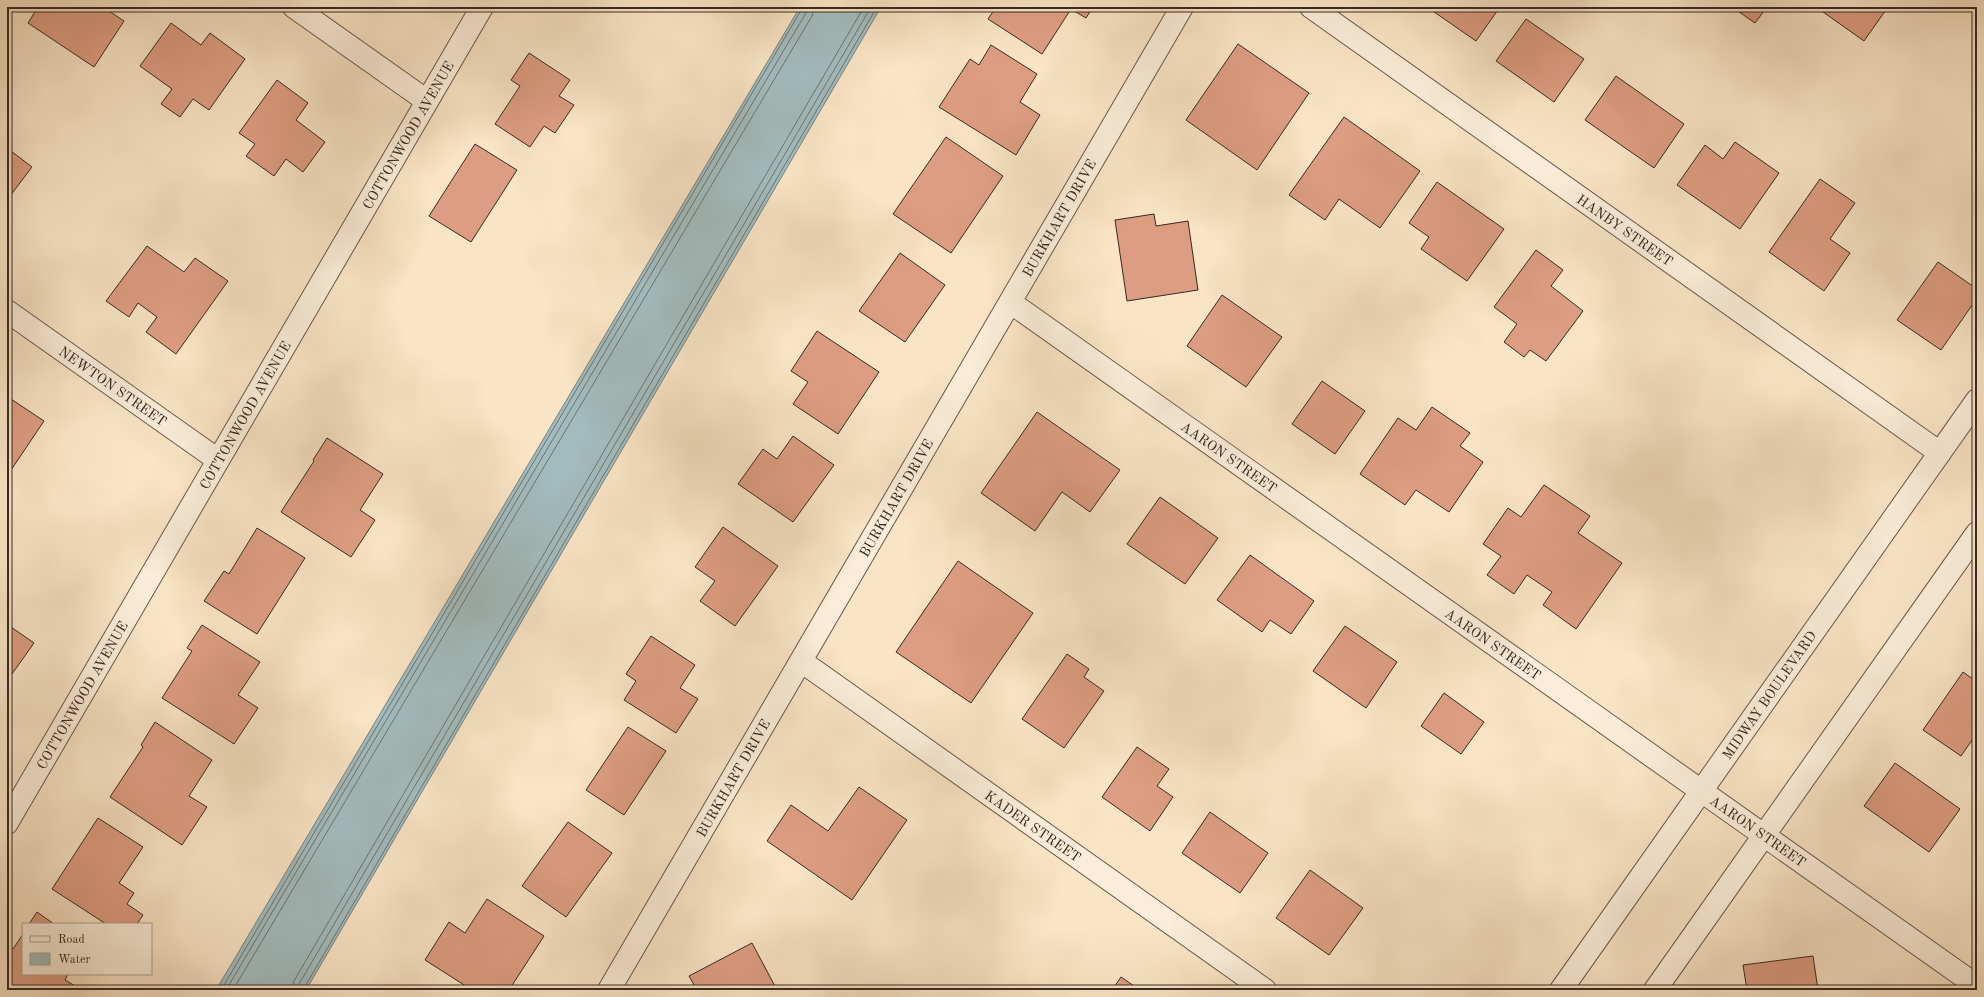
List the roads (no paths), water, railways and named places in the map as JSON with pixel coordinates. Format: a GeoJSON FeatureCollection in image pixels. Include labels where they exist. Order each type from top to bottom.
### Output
{"type":"FeatureCollection","features":[{"type":"Feature","properties":{"kind":"street"},"geometry":{"type":"LineString","coordinates":[[294,7],[428,101]]}},
{"type":"Feature","properties":{"kind":"street","name":"COTTONWOOD AVENUE"},"geometry":{"type":"LineString","coordinates":[[8,820],[482,7]]}},
{"type":"Feature","properties":{"kind":"street","name":"BURKHART DRIVE"},"geometry":{"type":"LineString","coordinates":[[609,990],[1182,7]]}},
{"type":"Feature","properties":{"kind":"street","name":"HANBY STREET"},"geometry":{"type":"LineString","coordinates":[[1310,7],[1940,453]]}},
{"type":"Feature","properties":{"kind":"street","name":"AARON STREET"},"geometry":{"type":"LineString","coordinates":[[1010,302],[1977,986]]}},
{"type":"Feature","properties":{"kind":"street","name":"NEWTON STREET"},"geometry":{"type":"LineString","coordinates":[[7,311],[218,460]]}},
{"type":"Feature","properties":{"kind":"street","name":"MIDWAY BOULEVARD"},"geometry":{"type":"LineString","coordinates":[[1561,990],[1977,400]]}},
{"type":"Feature","properties":{"kind":"street"},"geometry":{"type":"LineString","coordinates":[[1655,990],[1977,533]]}},
{"type":"Feature","properties":{"kind":"street","name":"KADER STREET"},"geometry":{"type":"LineString","coordinates":[[801,661],[1265,990]]}},
{"type":"Feature","properties":{"kind":"water"},"geometry":{"type":"Polygon","coordinates":[[[800,7],[881,7],[306,990],[216,990],[800,7]]]}}]}
